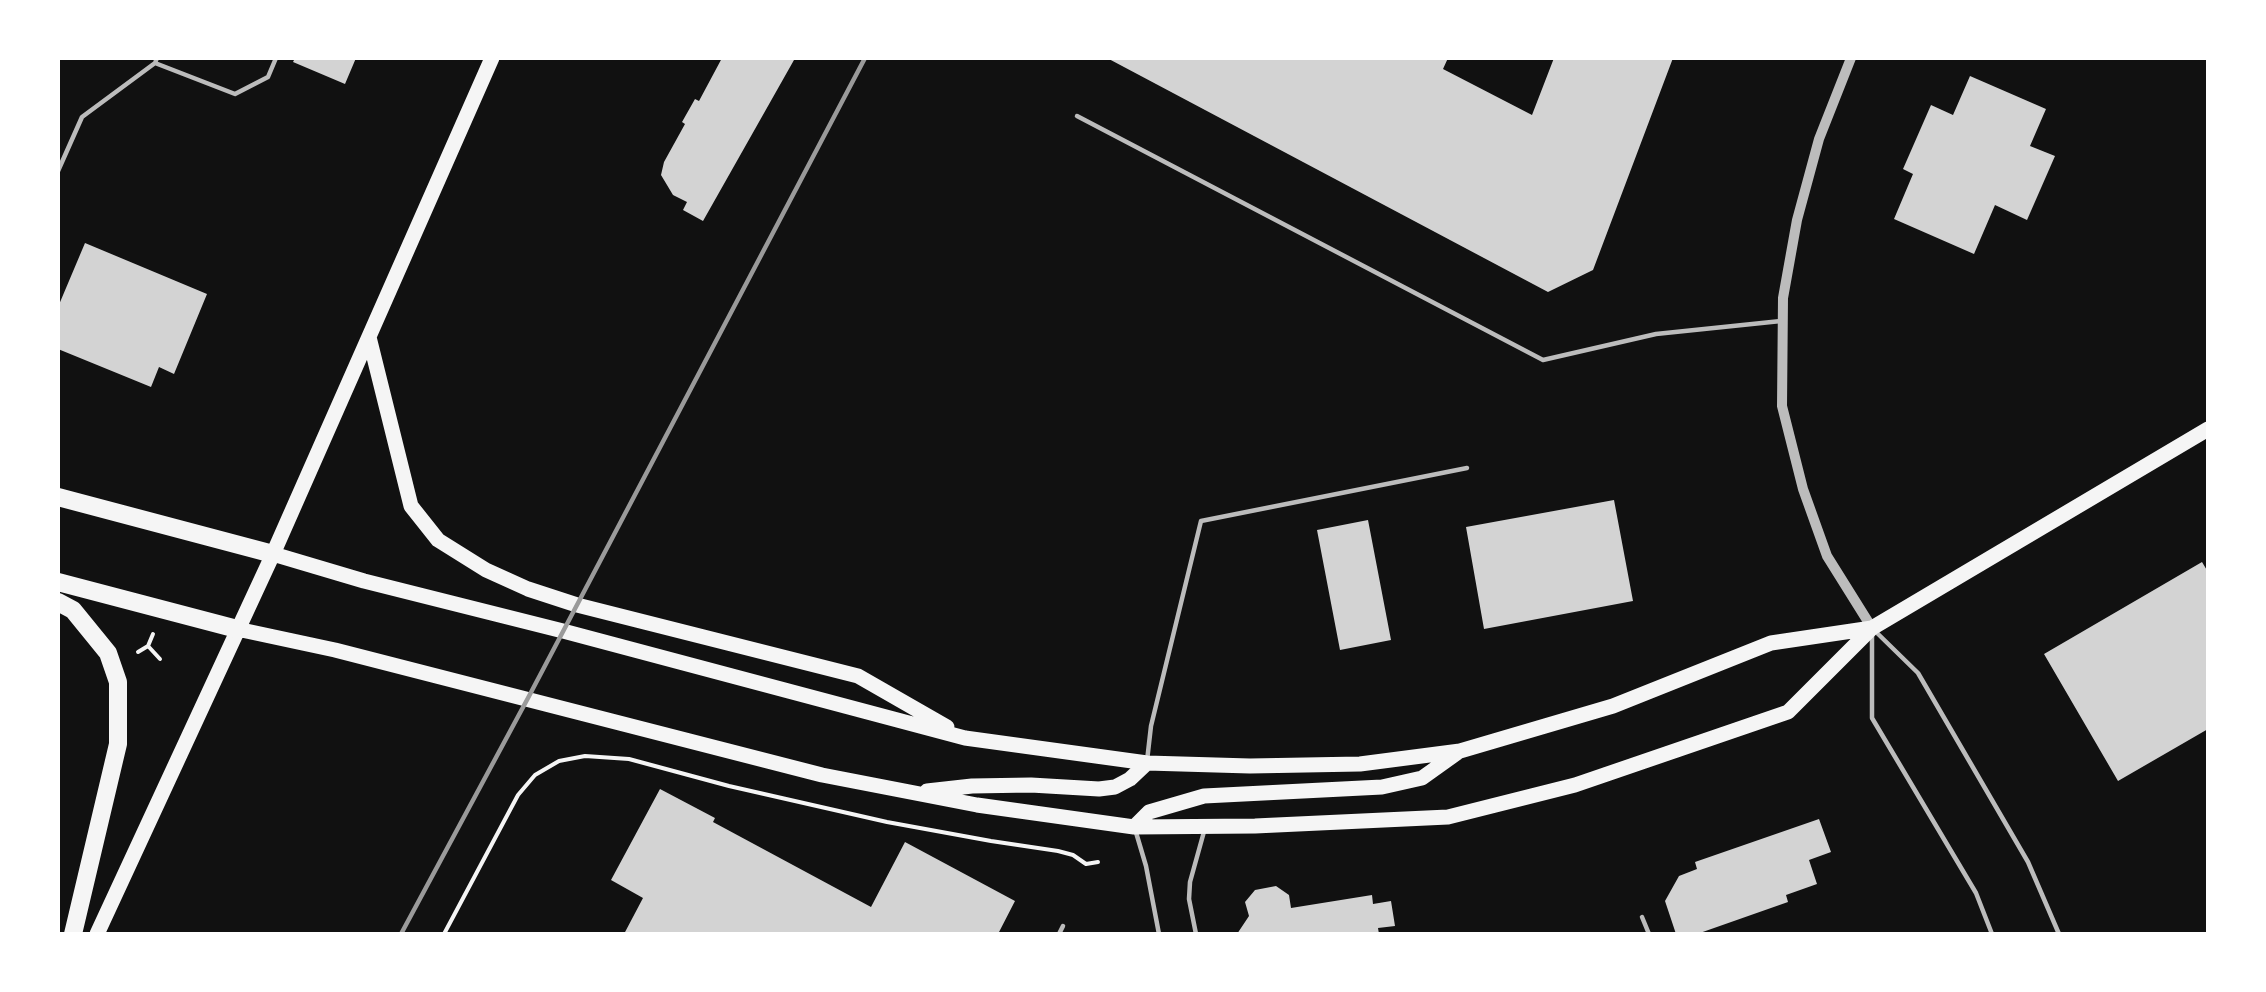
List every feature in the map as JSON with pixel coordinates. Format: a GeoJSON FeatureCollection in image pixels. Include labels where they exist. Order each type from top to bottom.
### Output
{"type":"FeatureCollection","features":[{"type":"Feature","properties":{"kind":"highway"},"geometry":{"type":"LineString","coordinates":[[58,497],[273,554]]}},
{"type":"Feature","properties":{"kind":"highway"},"geometry":{"type":"LineString","coordinates":[[58,582],[237,629]]}},
{"type":"Feature","properties":{"kind":"highway"},"geometry":{"type":"LineString","coordinates":[[58,602],[73,610],[108,653],[118,682],[118,744],[74,933]]}},
{"type":"Feature","properties":{"kind":"main road"},"geometry":{"type":"LineString","coordinates":[[97,933],[273,554],[492,58]]}},
{"type":"Feature","properties":{"kind":"main road"},"geometry":{"type":"LineString","coordinates":[[369,337],[411,506],[438,540],[486,570],[528,589],[567,602],[858,676],[965,738]]}},
{"type":"Feature","properties":{"kind":"main road"},"geometry":{"type":"LineString","coordinates":[[237,629],[335,650],[822,775],[976,805],[1134,827],[1448,817],[1575,785],[1788,712],[1872,628],[2208,429]]}},
{"type":"Feature","properties":{"kind":"main road"},"geometry":{"type":"LineString","coordinates":[[273,554],[364,581],[563,631],[965,738],[1147,763],[1250,766],[1360,764],[1460,751],[1613,706],[1771,643],[1872,628]]}},
{"type":"Feature","properties":{"kind":"main road"},"geometry":{"type":"LineString","coordinates":[[1134,827],[1149,812],[1204,796],[1382,787],[1422,778],[1460,751]]}},
{"type":"Feature","properties":{"kind":"main road"},"geometry":{"type":"LineString","coordinates":[[912,793],[972,786],[1031,785],[1099,789],[1115,787],[1130,779],[1147,763]]}},
{"type":"Feature","properties":{"kind":"street"},"geometry":{"type":"LineString","coordinates":[[1851,58],[1819,139],[1797,220],[1783,298],[1782,406],[1803,489],[1827,556],[1872,628]]}},
{"type":"Feature","properties":{"kind":"lane"},"geometry":{"type":"LineString","coordinates":[[58,171],[82,117],[156,61],[235,94],[268,77],[276,58]]}},
{"type":"Feature","properties":{"kind":"lane"},"geometry":{"type":"LineString","coordinates":[[1077,116],[1543,360],[1656,334],[1783,321]]}},
{"type":"Feature","properties":{"kind":"lane"},"geometry":{"type":"LineString","coordinates":[[1147,763],[1151,726],[1201,521],[1467,468]]}},
{"type":"Feature","properties":{"kind":"lane"},"geometry":{"type":"LineString","coordinates":[[1872,628],[1872,718],[1976,893],[1992,933]]}},
{"type":"Feature","properties":{"kind":"lane"},"geometry":{"type":"LineString","coordinates":[[1872,628],[1918,673],[2028,862],[2059,933]]}},
{"type":"Feature","properties":{"kind":"lane"},"geometry":{"type":"LineString","coordinates":[[1196,933],[1189,898],[1190,882],[1206,826]]}},
{"type":"Feature","properties":{"kind":"lane"},"geometry":{"type":"LineString","coordinates":[[1134,827],[1146,866],[1159,933]]}},
{"type":"Feature","properties":{"kind":"lane"},"geometry":{"type":"LineString","coordinates":[[1642,917],[1649,933]]}},
{"type":"Feature","properties":{"kind":"lane"},"geometry":{"type":"LineString","coordinates":[[1059,933],[1063,926]]}},
{"type":"Feature","properties":{"kind":"path"},"geometry":{"type":"LineString","coordinates":[[138,652],[147,646],[154,630]]}},
{"type":"Feature","properties":{"kind":"path"},"geometry":{"type":"LineString","coordinates":[[147,646],[160,659]]}},
{"type":"Feature","properties":{"kind":"path"},"geometry":{"type":"LineString","coordinates":[[444,933],[518,795],[535,775],[559,761],[585,756],[629,759],[729,786],[887,822],[1058,851],[1073,855],[1086,864],[1098,861]]}},
{"type":"Feature","properties":{"kind":"building"},"geometry":{"type":"Polygon","coordinates":[[[295,58],[356,58],[345,84],[293,62],[295,58]]]}},
{"type":"Feature","properties":{"kind":"building"},"geometry":{"type":"Polygon","coordinates":[[[722,58],[794,60],[703,221],[683,210],[687,202],[673,195],[661,175],[664,162],[685,124],[682,122],[695,99],[699,101],[722,58]]]}},
{"type":"Feature","properties":{"kind":"building"},"geometry":{"type":"Polygon","coordinates":[[[1107,58],[1448,58],[1443,69],[1532,115],[1554,58],[1673,58],[1593,270],[1548,292],[1107,58]]]}},
{"type":"Feature","properties":{"kind":"building"},"geometry":{"type":"Polygon","coordinates":[[[1970,76],[2046,109],[2030,146],[2055,156],[2027,220],[1995,205],[1974,254],[1894,219],[1913,174],[1903,169],[1931,105],[1953,115],[1970,76]]]}},
{"type":"Feature","properties":{"kind":"building"},"geometry":{"type":"Polygon","coordinates":[[[85,243],[207,294],[174,374],[159,367],[151,387],[58,349],[58,307],[85,243]]]}},
{"type":"Feature","properties":{"kind":"building"},"geometry":{"type":"Polygon","coordinates":[[[1614,500],[1633,601],[1484,629],[1466,527],[1614,500]]]}},
{"type":"Feature","properties":{"kind":"building"},"geometry":{"type":"Polygon","coordinates":[[[1368,520],[1391,640],[1340,650],[1317,530],[1368,520]]]}},
{"type":"Feature","properties":{"kind":"building"},"geometry":{"type":"Polygon","coordinates":[[[2202,562],[2208,572],[2208,729],[2118,781],[2044,654],[2202,562]]]}},
{"type":"Feature","properties":{"kind":"building"},"geometry":{"type":"Polygon","coordinates":[[[660,789],[715,818],[713,822],[871,907],[905,842],[1015,901],[998,934],[624,934],[643,898],[611,880],[660,789]]]}},
{"type":"Feature","properties":{"kind":"building"},"geometry":{"type":"Polygon","coordinates":[[[1819,819],[1831,852],[1809,860],[1817,884],[1786,895],[1788,902],[1697,934],[1676,934],[1665,901],[1679,876],[1697,869],[1695,862],[1819,819]]]}},
{"type":"Feature","properties":{"kind":"building"},"geometry":{"type":"Polygon","coordinates":[[[1276,886],[1289,895],[1291,908],[1372,895],[1373,904],[1391,901],[1395,926],[1378,928],[1379,934],[1237,934],[1249,916],[1245,902],[1255,890],[1276,886]]]}},
{"type":"Feature","properties":{"kind":"railway"},"geometry":{"type":"LineString","coordinates":[[401,934],[865,58]]}}]}
